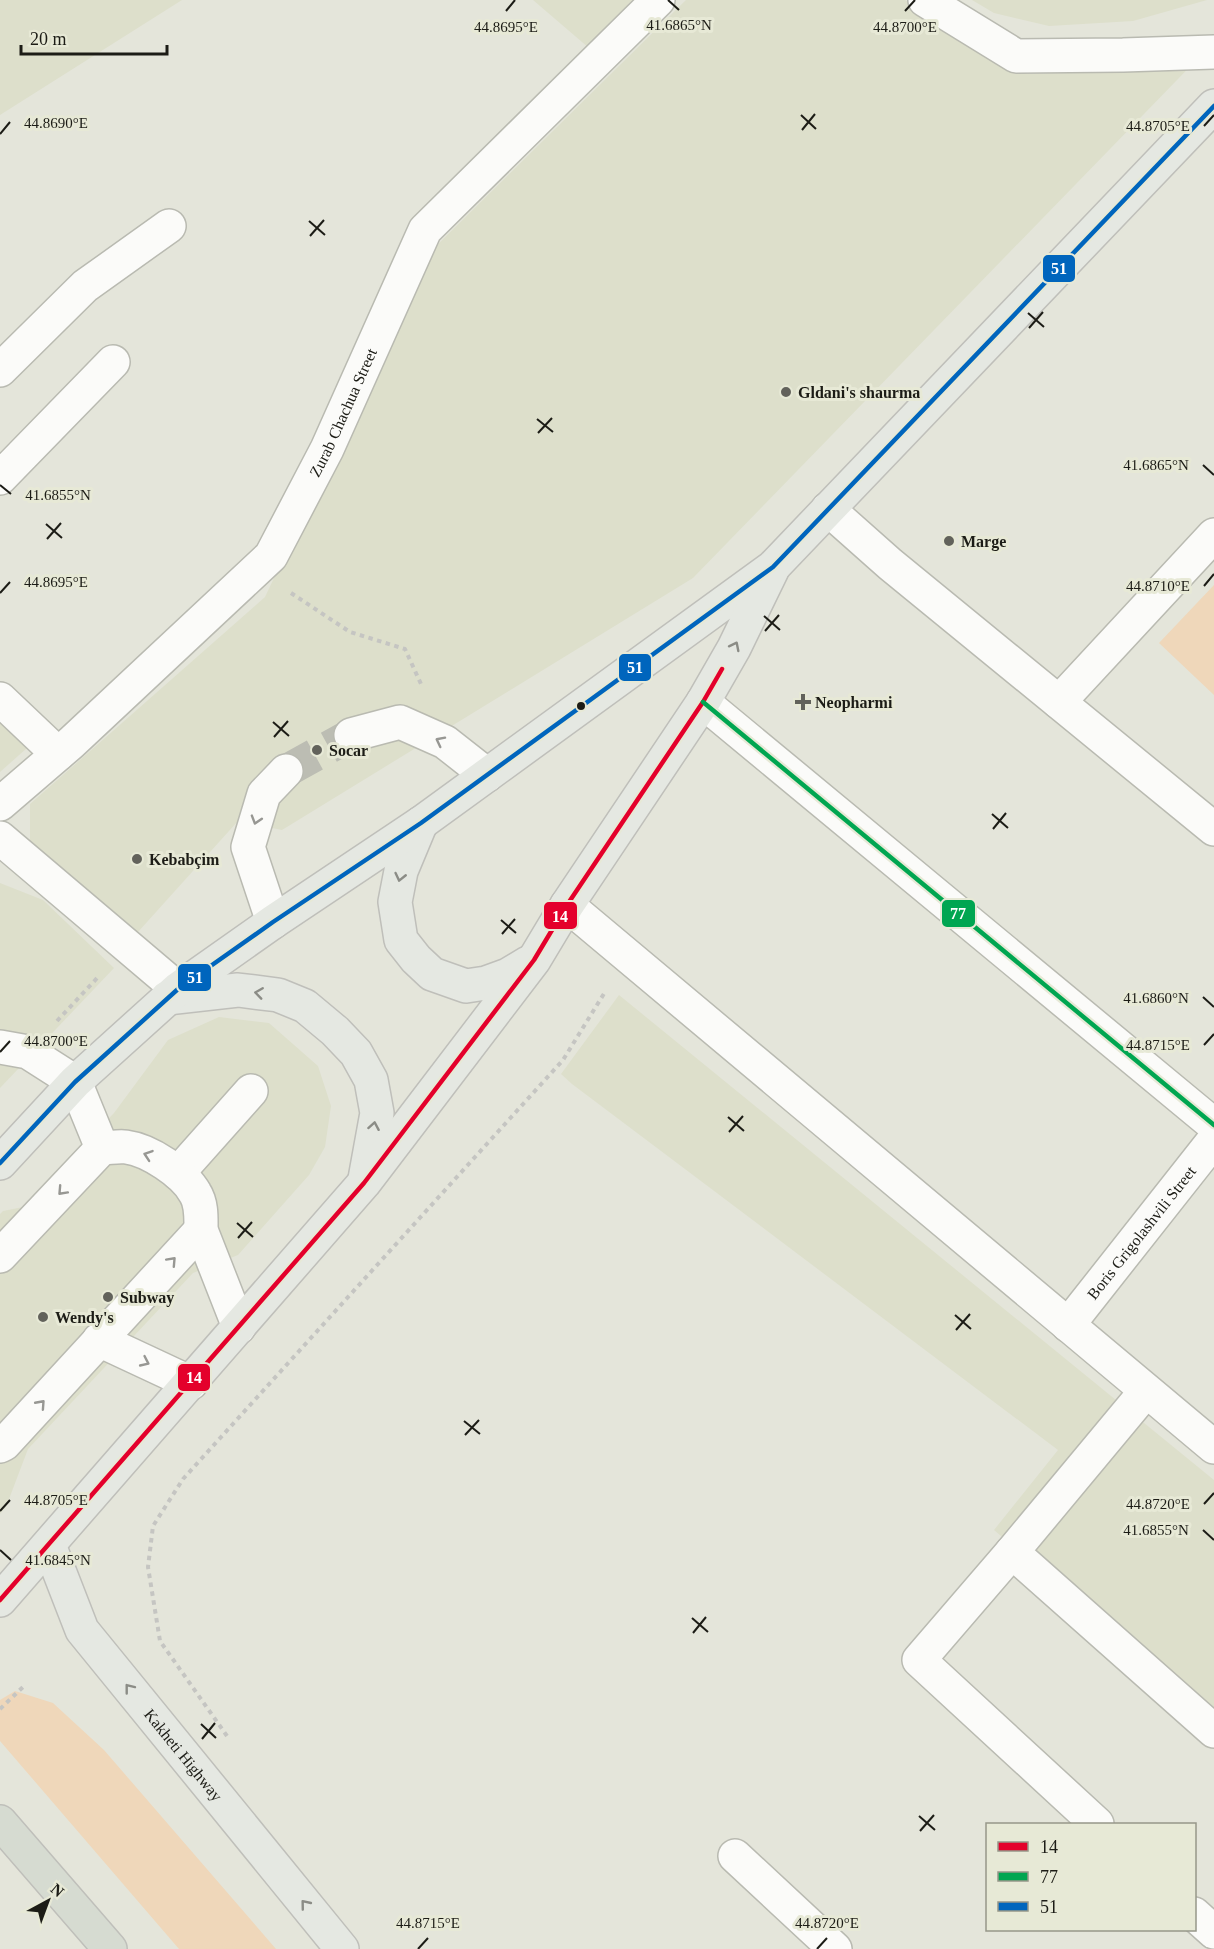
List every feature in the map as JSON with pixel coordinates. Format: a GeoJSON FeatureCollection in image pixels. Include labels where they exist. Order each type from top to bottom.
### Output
{"type":"FeatureCollection","features":[{"type":"Feature","properties":{"kind":"highway"},"geometry":{"type":"LineString","coordinates":[[0,1822],[110,1949]]}},
{"type":"Feature","properties":{"kind":"main road"},"geometry":{"type":"LineString","coordinates":[[4,1155],[75,1082],[172,993],[421,823],[773,567],[1214,106]]}},
{"type":"Feature","properties":{"kind":"main road"},"geometry":{"type":"LineString","coordinates":[[0,1600],[364,1184],[534,960],[567,905],[703,702],[734,648],[773,567]]}},
{"type":"Feature","properties":{"kind":"main road"},"geometry":{"type":"LineString","coordinates":[[421,823],[401,871],[395,902],[401,940],[416,959],[432,974],[466,987],[508,975],[534,960]]}},
{"type":"Feature","properties":{"kind":"main road"},"geometry":{"type":"LineString","coordinates":[[172,993],[238,990],[278,995],[306,1006],[335,1031],[356,1053],[371,1080],[376,1113],[364,1184]]}},
{"type":"Feature","properties":{"kind":"main road","name":"Kakheti Highway"},"geometry":{"type":"LineString","coordinates":[[49,1545],[82,1630],[342,1949]]}},
{"type":"Feature","properties":{"kind":"street","name":"Zurab Chachua Street"},"geometry":{"type":"LineString","coordinates":[[0,804],[58,754],[271,556],[327,449],[424,230],[658,0]]}},
{"type":"Feature","properties":{"kind":"street"},"geometry":{"type":"LineString","coordinates":[[925,0],[1016,56],[1123,56],[1214,52]]}},
{"type":"Feature","properties":{"kind":"street"},"geometry":{"type":"LineString","coordinates":[[0,370],[85,286],[169,226]]}},
{"type":"Feature","properties":{"kind":"street"},"geometry":{"type":"LineString","coordinates":[[0,478],[113,362]]}},
{"type":"Feature","properties":{"kind":"street"},"geometry":{"type":"LineString","coordinates":[[828,509],[890,564],[1214,829]]}},
{"type":"Feature","properties":{"kind":"street"},"geometry":{"type":"LineString","coordinates":[[1059,702],[1214,535]]}},
{"type":"Feature","properties":{"kind":"street"},"geometry":{"type":"LineString","coordinates":[[0,699],[58,754]]}},
{"type":"Feature","properties":{"kind":"street"},"geometry":{"type":"LineString","coordinates":[[703,702],[1214,1125]]}},
{"type":"Feature","properties":{"kind":"street"},"geometry":{"type":"LineString","coordinates":[[351,735],[400,723],[445,742],[487,775]]}},
{"type":"Feature","properties":{"kind":"street"},"geometry":{"type":"LineString","coordinates":[[273,922],[248,847],[264,794],[286,771]]}},
{"type":"Feature","properties":{"kind":"street"},"geometry":{"type":"LineString","coordinates":[[0,838],[128,945],[172,993]]}},
{"type":"Feature","properties":{"kind":"street"},"geometry":{"type":"LineString","coordinates":[[567,905],[1214,1447]]}},
{"type":"Feature","properties":{"kind":"street"},"geometry":{"type":"LineString","coordinates":[[14,1049],[75,1082],[102,1148]]}},
{"type":"Feature","properties":{"kind":"street"},"geometry":{"type":"LineString","coordinates":[[178,1173],[251,1091]]}},
{"type":"Feature","properties":{"kind":"street","name":"Boris Grigolashvili Street"},"geometry":{"type":"LineString","coordinates":[[1068,1324],[1214,1140]]}},
{"type":"Feature","properties":{"kind":"street"},"geometry":{"type":"LineString","coordinates":[[0,1256],[102,1148],[126,1147],[158,1158],[178,1173],[196,1194],[201,1214],[201,1230],[239,1327]]}},
{"type":"Feature","properties":{"kind":"street"},"geometry":{"type":"LineString","coordinates":[[0,1446],[201,1230]]}},
{"type":"Feature","properties":{"kind":"street"},"geometry":{"type":"LineString","coordinates":[[99,1340],[191,1383]]}},
{"type":"Feature","properties":{"kind":"street"},"geometry":{"type":"LineString","coordinates":[[1097,1823],[920,1660],[1146,1390]]}},
{"type":"Feature","properties":{"kind":"street"},"geometry":{"type":"LineString","coordinates":[[1012,1552],[1214,1731]]}},
{"type":"Feature","properties":{"kind":"street"},"geometry":{"type":"LineString","coordinates":[[735,1856],[835,1949]]}},
{"type":"Feature","properties":{"kind":"street"},"geometry":{"type":"LineString","coordinates":[[1196,1916],[1214,1932]]}},
{"type":"Feature","properties":{"kind":"path"},"geometry":{"type":"LineString","coordinates":[[257,569],[350,632],[405,649],[425,693]]}},
{"type":"Feature","properties":{"kind":"path"},"geometry":{"type":"LineString","coordinates":[[14,1049],[128,945]]}},
{"type":"Feature","properties":{"kind":"path"},"geometry":{"type":"LineString","coordinates":[[228,1737],[160,1641],[148,1567],[153,1526],[183,1479],[563,1060],[627,955]]}},
{"type":"Feature","properties":{"kind":"path"},"geometry":{"type":"LineString","coordinates":[[0,1709],[24,1686]]}},
{"type":"Feature","properties":{"kind":"shaded area"},"geometry":{"type":"Polygon","coordinates":[[[0,0],[182,0],[0,115],[0,0]]]}},
{"type":"Feature","properties":{"kind":"shaded area"},"geometry":{"type":"Polygon","coordinates":[[[533,0],[632,0],[589,48],[533,0]]]}},
{"type":"Feature","properties":{"kind":"shaded area"},"geometry":{"type":"Polygon","coordinates":[[[686,0],[905,0],[1027,74],[1125,70],[1211,45],[693,578],[282,830],[238,821],[138,932],[111,918],[30,843],[30,804],[265,597],[427,255],[686,0]]]}},
{"type":"Feature","properties":{"kind":"shaded area"},"geometry":{"type":"Polygon","coordinates":[[[972,0],[1207,0],[1133,21],[1049,26],[994,13],[972,0]]]}},
{"type":"Feature","properties":{"kind":"shaded area"},"geometry":{"type":"Polygon","coordinates":[[[1214,585],[1214,695],[1159,643],[1214,585]]]}},
{"type":"Feature","properties":{"kind":"shaded area"},"geometry":{"type":"Polygon","coordinates":[[[0,717],[27,748],[0,772],[0,717]]]}},
{"type":"Feature","properties":{"kind":"shaded area"},"geometry":{"type":"Polygon","coordinates":[[[0,883],[43,900],[114,968],[0,1088],[0,883]]]}},
{"type":"Feature","properties":{"kind":"shaded area"},"geometry":{"type":"Polygon","coordinates":[[[619,995],[1214,1480],[1214,1718],[994,1530],[1058,1450],[561,1074],[619,995]]]}},
{"type":"Feature","properties":{"kind":"shaded area"},"geometry":{"type":"Polygon","coordinates":[[[219,1017],[269,1023],[318,1066],[331,1106],[325,1147],[309,1175],[238,1255],[193,1273],[28,1449],[6,1507],[0,1514],[0,1214],[3,1211],[23,1207],[114,1113],[168,1040],[219,1017]]]}},
{"type":"Feature","properties":{"kind":"shaded area"},"geometry":{"type":"Polygon","coordinates":[[[15,1691],[53,1703],[104,1750],[276,1949],[179,1949],[0,1741],[0,1700],[15,1691]]]}},
{"type":"Feature","properties":{"kind":"tunnel"},"geometry":{"type":"LineString","coordinates":[[286,771],[351,735]]}},
{"type":"Feature","properties":{"kind":"transit line","name":"51"},"geometry":{"type":"LineString","coordinates":[[0,1163],[75,1082],[178,989],[421,823],[773,567],[1214,106]]}},
{"type":"Feature","properties":{"kind":"transit line","name":"14"},"geometry":{"type":"LineString","coordinates":[[0,1600],[364,1183],[534,960],[567,905],[703,702],[722,669]]}},
{"type":"Feature","properties":{"kind":"transit line","name":"77"},"geometry":{"type":"LineString","coordinates":[[703,702],[1214,1125]]}},
{"type":"Feature","properties":{"kind":"place","name":"Gldani's shaurma"},"geometry":{"type":"Point","coordinates":[786,392]}},
{"type":"Feature","properties":{"kind":"place","name":"Marge"},"geometry":{"type":"Point","coordinates":[949,541]}},
{"type":"Feature","properties":{"kind":"place","name":"Neopharmi"},"geometry":{"type":"Point","coordinates":[803,702]}},
{"type":"Feature","properties":{"kind":"place","name":"Socar"},"geometry":{"type":"Point","coordinates":[317,750]}},
{"type":"Feature","properties":{"kind":"place","name":"Kebabçim"},"geometry":{"type":"Point","coordinates":[137,859]}},
{"type":"Feature","properties":{"kind":"place","name":"Subway"},"geometry":{"type":"Point","coordinates":[108,1297]}},
{"type":"Feature","properties":{"kind":"place","name":"Wendy's"},"geometry":{"type":"Point","coordinates":[43,1317]}}]}
